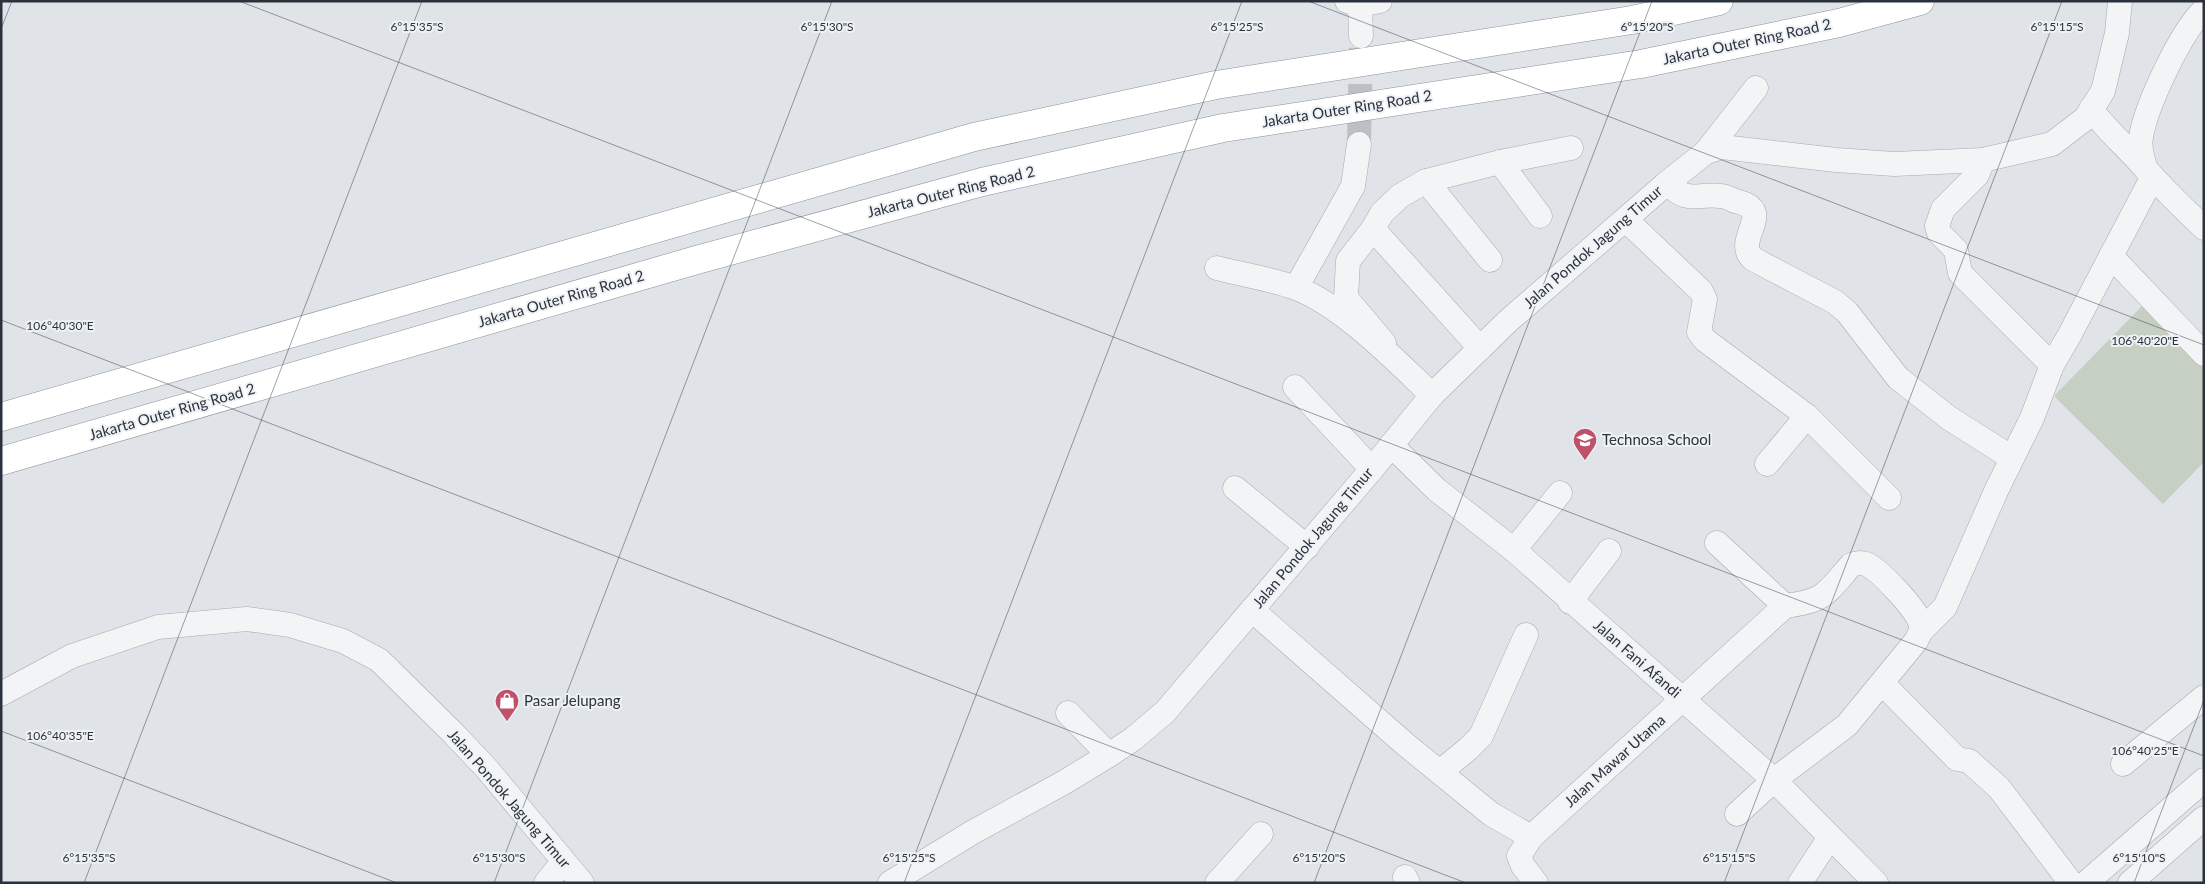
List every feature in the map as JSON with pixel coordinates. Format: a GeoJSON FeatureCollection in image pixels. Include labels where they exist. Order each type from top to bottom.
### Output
{"type":"FeatureCollection","features":[{"type":"Feature","properties":{"kind":"highway"},"geometry":{"type":"LineString","coordinates":[[1,417],[974,137],[1216,85],[1623,21],[1719,1]]}},
{"type":"Feature","properties":{"kind":"highway","name":"Jakarta Outer Ring Road 2"},"geometry":{"type":"LineString","coordinates":[[1,461],[693,260],[982,182],[1223,128],[1641,64],[1839,23],[1920,1]]}},
{"type":"Feature","properties":{"kind":"street","name":"Jalan Pondok Jagung Timur"},"geometry":{"type":"LineString","coordinates":[[1706,152],[1722,147],[1836,160],[1894,164],[1983,160],[2052,144],[2086,118],[2103,91],[2117,34],[2120,1]]}},
{"type":"Feature","properties":{"kind":"street"},"geometry":{"type":"LineString","coordinates":[[1361,36],[1363,3]]}},
{"type":"Feature","properties":{"kind":"street"},"geometry":{"type":"LineString","coordinates":[[1737,814],[1774,780],[1847,724],[1882,684],[1916,641],[1921,631],[1945,607],[2032,418],[2052,365],[2112,256],[2148,173],[2140,151],[2141,137],[2147,115],[2183,35],[2204,10]]}},
{"type":"Feature","properties":{"kind":"street","name":"Jalan Pondok Jagung Timur"},"geometry":{"type":"LineString","coordinates":[[890,883],[973,832],[1063,783],[1109,755],[1133,739],[1166,712],[1372,469],[1432,395],[1480,348],[1667,183],[1706,152],[1756,88]]}},
{"type":"Feature","properties":{"kind":"street"},"geometry":{"type":"LineString","coordinates":[[2091,109],[2102,124],[2148,173],[2204,228]]}},
{"type":"Feature","properties":{"kind":"street"},"geometry":{"type":"LineString","coordinates":[[1296,288],[1353,186],[1359,144]]}},
{"type":"Feature","properties":{"kind":"street"},"geometry":{"type":"LineString","coordinates":[[1384,343],[1346,298],[1348,261],[1373,229],[1382,213],[1400,196],[1426,181],[1500,162],[1571,148]]}},
{"type":"Feature","properties":{"kind":"street"},"geometry":{"type":"LineString","coordinates":[[1983,160],[1978,175],[1971,184],[1943,210],[1937,226],[1939,233],[1956,250],[1960,273],[2052,365]]}},
{"type":"Feature","properties":{"kind":"street"},"geometry":{"type":"LineString","coordinates":[[1500,162],[1540,216]]}},
{"type":"Feature","properties":{"kind":"street"},"geometry":{"type":"LineString","coordinates":[[1426,181],[1490,260]]}},
{"type":"Feature","properties":{"kind":"street"},"geometry":{"type":"LineString","coordinates":[[1667,183],[1683,195],[1698,198],[1721,196],[1749,206],[1754,211],[1754,218],[1745,248],[1747,254],[1753,260],[1835,302],[1847,312],[1898,378],[1949,418],[2012,458]]}},
{"type":"Feature","properties":{"kind":"street"},"geometry":{"type":"LineString","coordinates":[[1626,220],[1701,290],[1705,299],[1699,332],[1705,340],[1807,416],[1889,498]]}},
{"type":"Feature","properties":{"kind":"street"},"geometry":{"type":"LineString","coordinates":[[1373,229],[1480,348]]}},
{"type":"Feature","properties":{"kind":"street"},"geometry":{"type":"LineString","coordinates":[[2112,256],[2204,354]]}},
{"type":"Feature","properties":{"kind":"street"},"geometry":{"type":"LineString","coordinates":[[1217,268],[1296,288],[1315,298],[1344,317],[1432,395]]}},
{"type":"Feature","properties":{"kind":"street"},"geometry":{"type":"LineString","coordinates":[[1295,387],[1372,469]]}},
{"type":"Feature","properties":{"kind":"street"},"geometry":{"type":"LineString","coordinates":[[1768,464],[1807,416]]}},
{"type":"Feature","properties":{"kind":"street","name":"Jalan Fani Afandi"},"geometry":{"type":"LineString","coordinates":[[1390,445],[1437,490],[1514,550],[1570,602],[1683,698],[1774,780],[1876,883]]}},
{"type":"Feature","properties":{"kind":"street"},"geometry":{"type":"LineString","coordinates":[[1234,488],[1307,546]]}},
{"type":"Feature","properties":{"kind":"street"},"geometry":{"type":"LineString","coordinates":[[1514,550],[1560,493]]}},
{"type":"Feature","properties":{"kind":"street"},"geometry":{"type":"LineString","coordinates":[[1717,543],[1785,606],[1819,599],[1828,592],[1851,565],[1864,563],[1875,569],[1905,600],[1920,622],[1921,631]]}},
{"type":"Feature","properties":{"kind":"street"},"geometry":{"type":"LineString","coordinates":[[1570,602],[1609,551]]}},
{"type":"Feature","properties":{"kind":"street","name":"Jalan Mawar Utama"},"geometry":{"type":"LineString","coordinates":[[1536,883],[1523,866],[1519,856],[1530,837],[1785,606]]}},
{"type":"Feature","properties":{"kind":"street"},"geometry":{"type":"LineString","coordinates":[[1252,610],[1350,698],[1491,814],[1530,837]]}},
{"type":"Feature","properties":{"kind":"street","name":"Jalan Pondok Jagung Timur"},"geometry":{"type":"LineString","coordinates":[[1,694],[72,656],[158,626],[247,619],[290,624],[343,641],[379,660],[487,769],[582,883]]}},
{"type":"Feature","properties":{"kind":"street"},"geometry":{"type":"LineString","coordinates":[[1440,772],[1468,750],[1480,736],[1526,635]]}},
{"type":"Feature","properties":{"kind":"street"},"geometry":{"type":"LineString","coordinates":[[1882,684],[1957,759],[1969,762],[1999,788],[2070,883]]}},
{"type":"Feature","properties":{"kind":"street"},"geometry":{"type":"LineString","coordinates":[[2124,764],[2200,709]]}},
{"type":"Feature","properties":{"kind":"street"},"geometry":{"type":"LineString","coordinates":[[1068,713],[1109,755]]}},
{"type":"Feature","properties":{"kind":"street"},"geometry":{"type":"LineString","coordinates":[[2086,883],[2204,780]]}},
{"type":"Feature","properties":{"kind":"street"},"geometry":{"type":"LineString","coordinates":[[2130,883],[2204,818]]}},
{"type":"Feature","properties":{"kind":"street"},"geometry":{"type":"LineString","coordinates":[[1217,883],[1261,834]]}},
{"type":"Feature","properties":{"kind":"street"},"geometry":{"type":"LineString","coordinates":[[1800,883],[1830,837]]}},
{"type":"Feature","properties":{"kind":"street"},"geometry":{"type":"LineString","coordinates":[[546,883],[563,862]]}},
{"type":"Feature","properties":{"kind":"green space"},"geometry":{"type":"Polygon","coordinates":[[[2142,306],[2204,367],[2204,462],[2163,504],[2054,396],[2142,306]]]}},
{"type":"Feature","properties":{"kind":"tunnel"},"geometry":{"type":"LineString","coordinates":[[1359,144],[1361,45]]}},
{"type":"Feature","properties":{"kind":"place","name":"Technosa School"},"geometry":{"type":"Point","coordinates":[1585,461]}},
{"type":"Feature","properties":{"kind":"place","name":"Pasar Jelupang"},"geometry":{"type":"Point","coordinates":[507,722]}}]}
